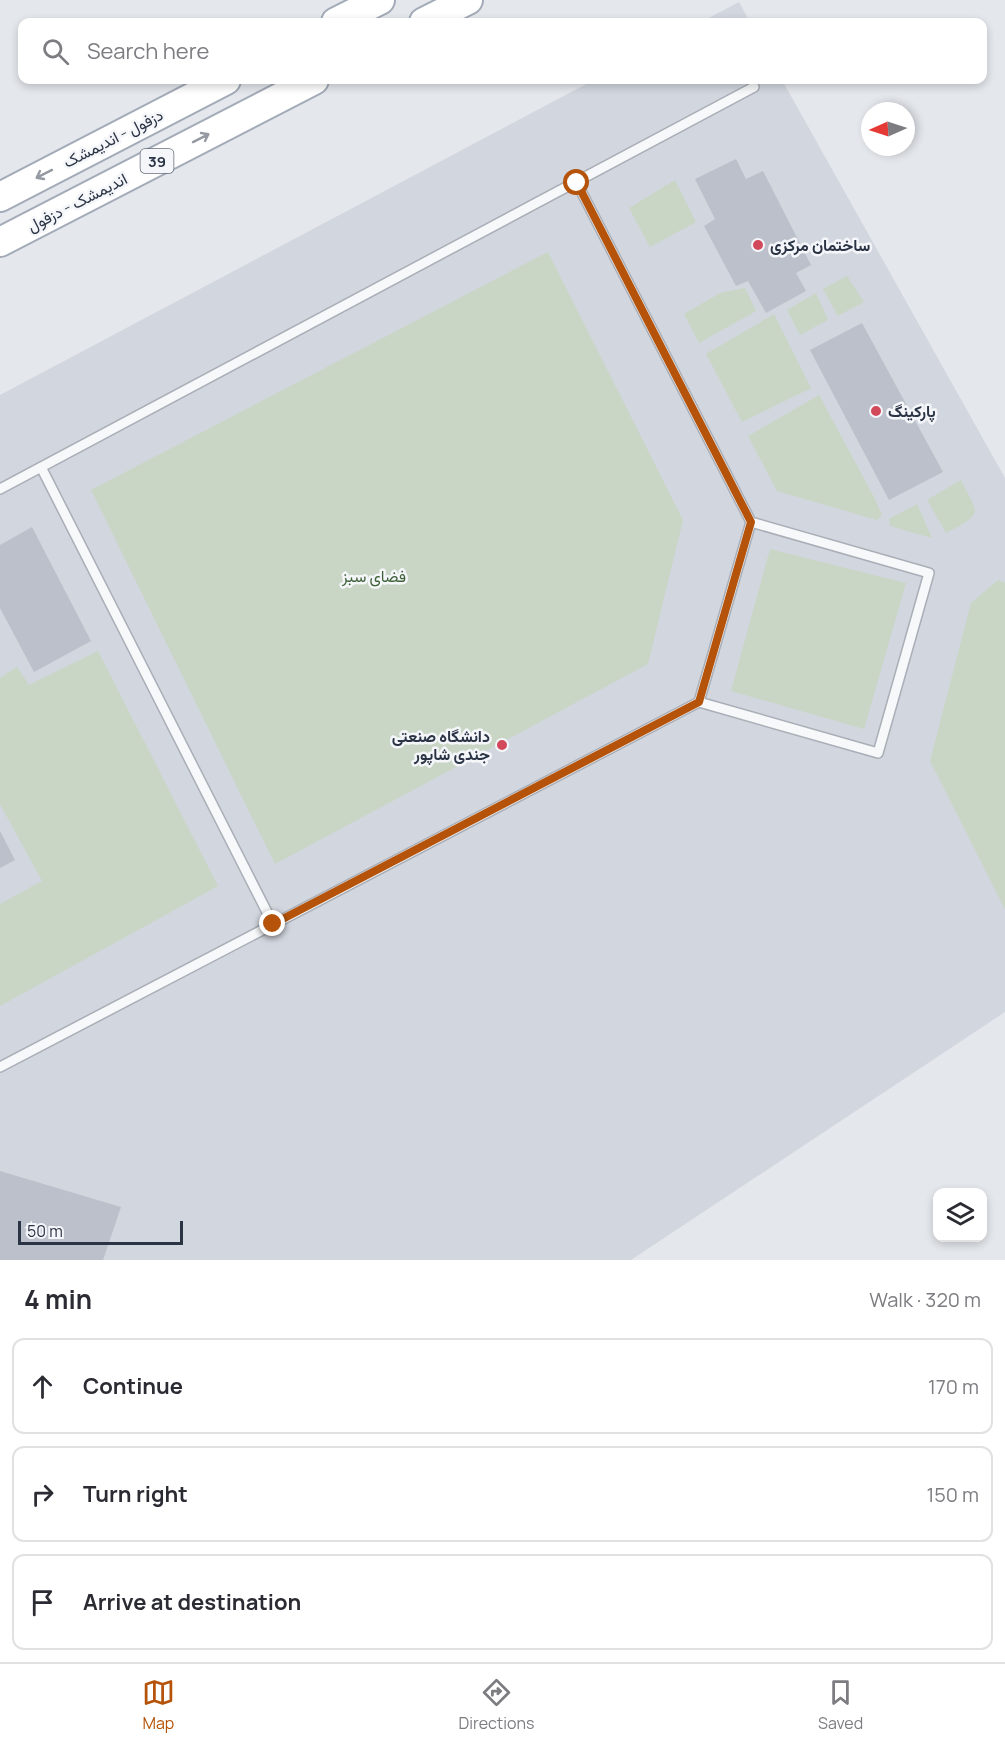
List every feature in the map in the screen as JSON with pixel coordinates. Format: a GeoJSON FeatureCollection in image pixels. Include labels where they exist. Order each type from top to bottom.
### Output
{"type":"FeatureCollection","features":[{"type":"Feature","properties":{"kind":"main road"},"geometry":{"type":"LineString","coordinates":[[344,18],[380,0]]}},
{"type":"Feature","properties":{"kind":"main road"},"geometry":{"type":"LineString","coordinates":[[432,18],[468,0]]}},
{"type":"Feature","properties":{"kind":"main road","name":"دزفول - اندیمشک"},"geometry":{"type":"LineString","coordinates":[[0,197],[218,84]]}},
{"type":"Feature","properties":{"kind":"main road","name":"اندیمشک - دزفول"},"geometry":{"type":"LineString","coordinates":[[0,242],[306,84]]}},
{"type":"Feature","properties":{"kind":"lane"},"geometry":{"type":"LineString","coordinates":[[0,489],[754,87]]}},
{"type":"Feature","properties":{"kind":"lane"},"geometry":{"type":"LineString","coordinates":[[577,183],[751,522],[699,702]]}},
{"type":"Feature","properties":{"kind":"lane"},"geometry":{"type":"LineString","coordinates":[[41,467],[273,924]]}},
{"type":"Feature","properties":{"kind":"lane"},"geometry":{"type":"LineString","coordinates":[[0,1067],[699,702],[878,753],[929,573],[751,522]]}},
{"type":"Feature","properties":{"kind":"shaded area"},"geometry":{"type":"Polygon","coordinates":[[[739,2],[748,18],[709,18],[739,2]]]}},
{"type":"Feature","properties":{"kind":"shaded area","name":"دانشگاه صنعتی جندی شاپور"},"geometry":{"type":"Polygon","coordinates":[[[586,84],[784,84],[1005,478],[1005,1012],[631,1260],[0,1260],[0,395],[586,84]]]}},
{"type":"Feature","properties":{"kind":"green space"},"geometry":{"type":"Polygon","coordinates":[[[675,180],[696,222],[650,247],[629,208],[675,180]]]}},
{"type":"Feature","properties":{"kind":"green space","name":"فضای سبز"},"geometry":{"type":"Polygon","coordinates":[[[548,252],[683,520],[648,664],[275,864],[91,490],[548,252]]]}},
{"type":"Feature","properties":{"kind":"green space"},"geometry":{"type":"Polygon","coordinates":[[[847,276],[864,302],[838,316],[823,289],[847,276]]]}},
{"type":"Feature","properties":{"kind":"green space"},"geometry":{"type":"Polygon","coordinates":[[[745,288],[756,311],[699,343],[684,314],[720,293],[745,288]]]}},
{"type":"Feature","properties":{"kind":"green space"},"geometry":{"type":"Polygon","coordinates":[[[816,293],[828,320],[800,335],[787,310],[816,293]]]}},
{"type":"Feature","properties":{"kind":"green space"},"geometry":{"type":"Polygon","coordinates":[[[774,314],[811,388],[742,422],[706,354],[774,314]]]}},
{"type":"Feature","properties":{"kind":"green space"},"geometry":{"type":"Polygon","coordinates":[[[819,395],[875,499],[882,515],[877,520],[777,491],[748,436],[819,395]]]}},
{"type":"Feature","properties":{"kind":"green space"},"geometry":{"type":"Polygon","coordinates":[[[961,480],[972,501],[974,512],[967,521],[946,533],[927,500],[961,480]]]}},
{"type":"Feature","properties":{"kind":"green space"},"geometry":{"type":"Polygon","coordinates":[[[917,504],[932,538],[890,526],[889,519],[917,504]]]}},
{"type":"Feature","properties":{"kind":"green space"},"geometry":{"type":"Polygon","coordinates":[[[770,549],[906,583],[864,729],[731,691],[770,549]]]}},
{"type":"Feature","properties":{"kind":"green space"},"geometry":{"type":"Polygon","coordinates":[[[998,580],[1005,583],[1005,909],[930,761],[971,603],[998,580]]]}},
{"type":"Feature","properties":{"kind":"green space"},"geometry":{"type":"Polygon","coordinates":[[[98,651],[218,886],[0,1006],[0,904],[42,881],[0,804],[0,678],[17,667],[29,685],[98,651]]]}},
{"type":"Feature","properties":{"kind":"building","name":"ساختمان مرکزی"},"geometry":{"type":"Polygon","coordinates":[[[736,159],[746,179],[763,171],[811,265],[796,273],[806,291],[766,313],[748,281],[736,286],[704,226],[715,219],[695,179],[736,159]]]}},
{"type":"Feature","properties":{"kind":"building","name":"پارکینگ"},"geometry":{"type":"Polygon","coordinates":[[[862,323],[943,472],[889,500],[810,350],[862,323]]]}},
{"type":"Feature","properties":{"kind":"building"},"geometry":{"type":"Polygon","coordinates":[[[32,527],[91,641],[34,672],[0,608],[0,545],[32,527]]]}},
{"type":"Feature","properties":{"kind":"building"},"geometry":{"type":"Polygon","coordinates":[[[0,831],[15,860],[0,868],[0,831]]]}},
{"type":"Feature","properties":{"kind":"building"},"geometry":{"type":"Polygon","coordinates":[[[0,1171],[121,1207],[103,1260],[0,1260],[0,1171]]]}},
{"type":"Feature","properties":{"kind":"place","name":"ساختمان مرکزی"},"geometry":{"type":"Point","coordinates":[758,245]}},
{"type":"Feature","properties":{"kind":"place","name":"پارکینگ"},"geometry":{"type":"Point","coordinates":[876,411]}},
{"type":"Feature","properties":{"kind":"place","name":"دانشگاه صنعتی جندی شاپور"},"geometry":{"type":"Point","coordinates":[502,745]}},
{"type":"Feature","properties":{"kind":"route"},"geometry":{"type":"LineString","coordinates":[[273,924],[699,702],[751,522],[577,183]]}}]}
